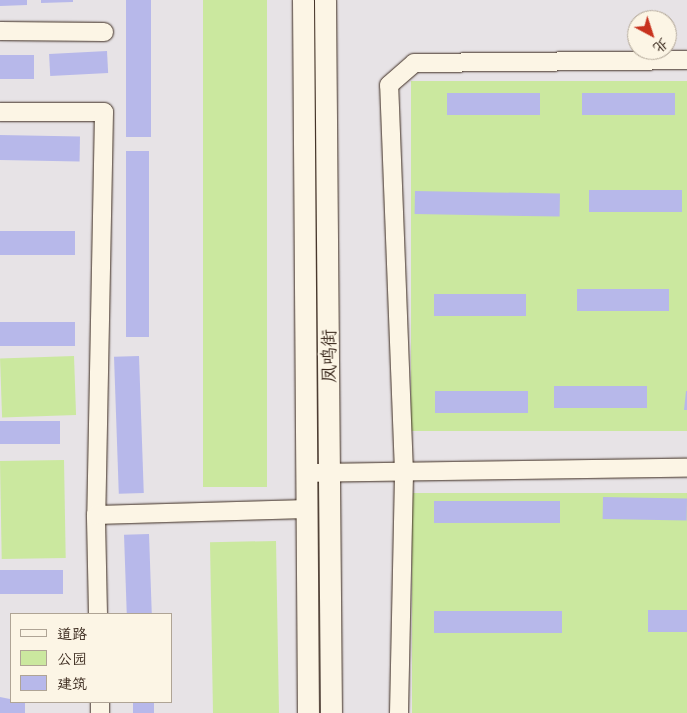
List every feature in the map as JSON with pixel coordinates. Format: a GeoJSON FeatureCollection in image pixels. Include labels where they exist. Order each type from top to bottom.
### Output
{"type":"FeatureCollection","features":[{"type":"Feature","properties":{"kind":"main road","name":"凤鸣街"},"geometry":{"type":"LineString","coordinates":[[303,0],[308,713]]}},
{"type":"Feature","properties":{"kind":"main road","name":"凤鸣街"},"geometry":{"type":"LineString","coordinates":[[325,0],[331,713]]}},
{"type":"Feature","properties":{"kind":"street"},"geometry":{"type":"LineString","coordinates":[[0,31],[104,32]]}},
{"type":"Feature","properties":{"kind":"street"},"geometry":{"type":"LineString","coordinates":[[399,713],[404,472],[389,85],[414,63],[687,60]]}},
{"type":"Feature","properties":{"kind":"street"},"geometry":{"type":"LineString","coordinates":[[0,112],[104,112],[96,515],[98,613]]}},
{"type":"Feature","properties":{"kind":"street"},"geometry":{"type":"LineString","coordinates":[[306,474],[687,468]]}},
{"type":"Feature","properties":{"kind":"street"},"geometry":{"type":"LineString","coordinates":[[96,515],[307,509]]}},
{"type":"Feature","properties":{"kind":"green space"},"geometry":{"type":"Polygon","coordinates":[[[203,0],[267,0],[267,487],[203,487],[203,0]]]}},
{"type":"Feature","properties":{"kind":"green space"},"geometry":{"type":"Polygon","coordinates":[[[411,81],[687,81],[687,431],[411,431],[411,81]]]}},
{"type":"Feature","properties":{"kind":"green space"},"geometry":{"type":"Polygon","coordinates":[[[74,356],[76,415],[2,418],[0,359],[74,356]]]}},
{"type":"Feature","properties":{"kind":"green space"},"geometry":{"type":"Polygon","coordinates":[[[64,460],[66,558],[2,559],[0,461],[64,460]]]}},
{"type":"Feature","properties":{"kind":"green space"},"geometry":{"type":"Polygon","coordinates":[[[412,493],[687,493],[687,713],[412,713],[412,493]]]}},
{"type":"Feature","properties":{"kind":"green space"},"geometry":{"type":"Polygon","coordinates":[[[276,541],[279,713],[213,713],[210,542],[276,541]]]}},
{"type":"Feature","properties":{"kind":"building"},"geometry":{"type":"Polygon","coordinates":[[[0,0],[27,0],[27,5],[0,6],[0,0]]]}},
{"type":"Feature","properties":{"kind":"building"},"geometry":{"type":"Polygon","coordinates":[[[41,0],[73,0],[73,2],[41,3],[41,0]]]}},
{"type":"Feature","properties":{"kind":"building"},"geometry":{"type":"Polygon","coordinates":[[[126,0],[151,0],[151,137],[126,137],[126,0]]]}},
{"type":"Feature","properties":{"kind":"building"},"geometry":{"type":"Polygon","coordinates":[[[107,51],[108,73],[50,76],[49,54],[107,51]]]}},
{"type":"Feature","properties":{"kind":"building"},"geometry":{"type":"Polygon","coordinates":[[[0,55],[34,55],[34,79],[0,79],[0,55]]]}},
{"type":"Feature","properties":{"kind":"building"},"geometry":{"type":"Polygon","coordinates":[[[447,93],[540,93],[540,115],[447,115],[447,93]]]}},
{"type":"Feature","properties":{"kind":"building"},"geometry":{"type":"Polygon","coordinates":[[[582,93],[675,93],[675,115],[582,115],[582,93]]]}},
{"type":"Feature","properties":{"kind":"building"},"geometry":{"type":"Polygon","coordinates":[[[0,135],[80,136],[80,161],[0,160],[0,135]]]}},
{"type":"Feature","properties":{"kind":"building"},"geometry":{"type":"Polygon","coordinates":[[[126,151],[149,151],[149,337],[126,337],[126,151]]]}},
{"type":"Feature","properties":{"kind":"building"},"geometry":{"type":"Polygon","coordinates":[[[589,190],[682,190],[682,212],[589,212],[589,190]]]}},
{"type":"Feature","properties":{"kind":"building"},"geometry":{"type":"Polygon","coordinates":[[[415,191],[560,194],[560,217],[415,214],[415,191]]]}},
{"type":"Feature","properties":{"kind":"building"},"geometry":{"type":"Polygon","coordinates":[[[0,231],[75,231],[75,255],[0,255],[0,231]]]}},
{"type":"Feature","properties":{"kind":"building"},"geometry":{"type":"Polygon","coordinates":[[[577,289],[669,289],[669,311],[577,311],[577,289]]]}},
{"type":"Feature","properties":{"kind":"building"},"geometry":{"type":"Polygon","coordinates":[[[434,294],[526,294],[526,316],[434,316],[434,294]]]}},
{"type":"Feature","properties":{"kind":"building"},"geometry":{"type":"Polygon","coordinates":[[[0,322],[75,322],[75,346],[0,346],[0,322]]]}},
{"type":"Feature","properties":{"kind":"building"},"geometry":{"type":"Polygon","coordinates":[[[139,356],[144,493],[119,494],[114,357],[139,356]]]}},
{"type":"Feature","properties":{"kind":"building"},"geometry":{"type":"Polygon","coordinates":[[[554,386],[647,386],[647,408],[554,408],[554,386]]]}},
{"type":"Feature","properties":{"kind":"building"},"geometry":{"type":"Polygon","coordinates":[[[435,391],[528,391],[528,413],[435,413],[435,391]]]}},
{"type":"Feature","properties":{"kind":"building"},"geometry":{"type":"Polygon","coordinates":[[[686,391],[687,410],[684,410],[686,391]]]}},
{"type":"Feature","properties":{"kind":"building"},"geometry":{"type":"Polygon","coordinates":[[[0,421],[60,421],[60,444],[0,444],[0,421]]]}},
{"type":"Feature","properties":{"kind":"building"},"geometry":{"type":"Polygon","coordinates":[[[603,497],[687,498],[687,520],[603,519],[603,497]]]}},
{"type":"Feature","properties":{"kind":"building"},"geometry":{"type":"Polygon","coordinates":[[[434,501],[560,501],[560,523],[434,523],[434,501]]]}},
{"type":"Feature","properties":{"kind":"building"},"geometry":{"type":"Polygon","coordinates":[[[149,534],[152,613],[127,613],[124,535],[149,534]]]}},
{"type":"Feature","properties":{"kind":"building"},"geometry":{"type":"Polygon","coordinates":[[[0,570],[63,570],[63,594],[0,594],[0,570]]]}},
{"type":"Feature","properties":{"kind":"building"},"geometry":{"type":"Polygon","coordinates":[[[648,610],[687,610],[687,632],[648,632],[648,610]]]}},
{"type":"Feature","properties":{"kind":"building"},"geometry":{"type":"Polygon","coordinates":[[[434,611],[562,611],[562,633],[434,633],[434,611]]]}},
{"type":"Feature","properties":{"kind":"building"},"geometry":{"type":"Polygon","coordinates":[[[0,697],[10,699],[10,703],[25,703],[25,713],[0,713],[0,697]]]}},
{"type":"Feature","properties":{"kind":"building"},"geometry":{"type":"Polygon","coordinates":[[[133,703],[154,703],[154,713],[133,713],[133,703]]]}}]}
